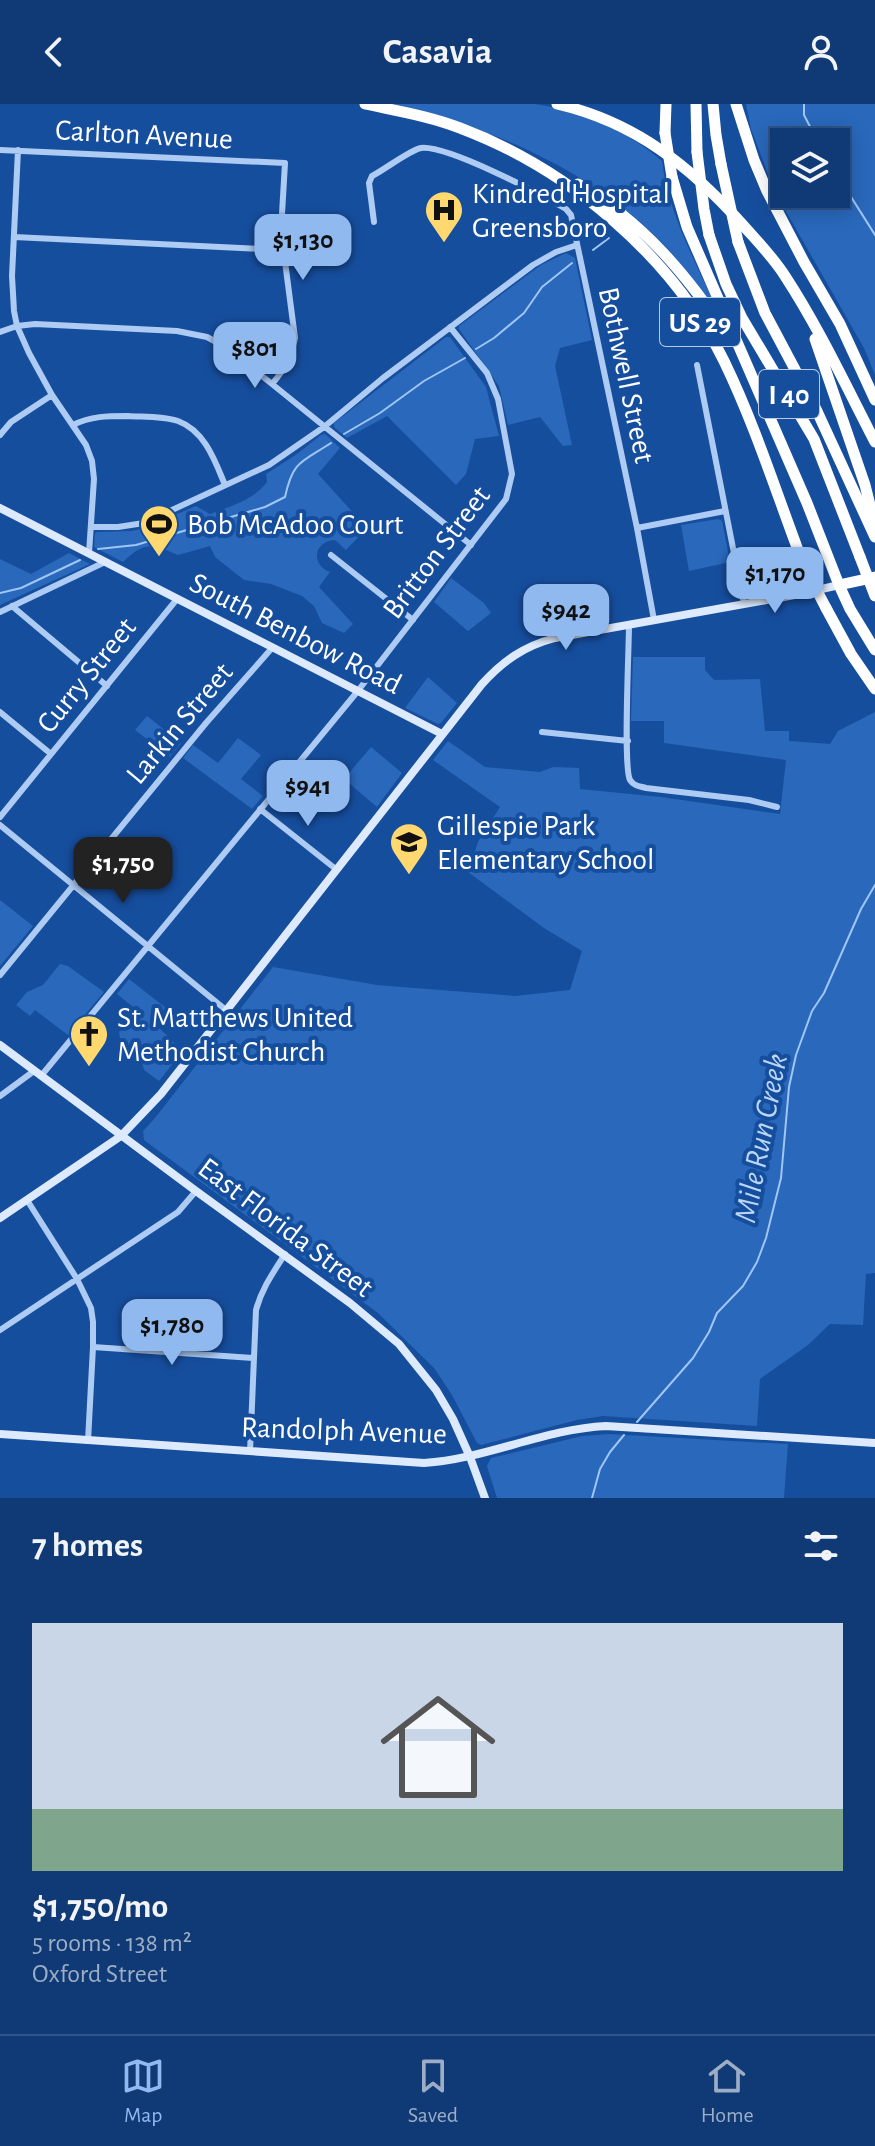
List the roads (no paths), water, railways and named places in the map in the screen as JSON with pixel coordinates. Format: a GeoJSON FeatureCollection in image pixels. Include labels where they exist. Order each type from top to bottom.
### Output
{"type":"FeatureCollection","features":[{"type":"Feature","properties":{"kind":"highway","name":"US 29"},"geometry":{"type":"LineString","coordinates":[[365,104],[460,128],[505,148],[565,182],[616,222],[645,251],[687,303],[723,359],[804,566],[851,654],[875,689]]}},
{"type":"Feature","properties":{"kind":"highway"},"geometry":{"type":"LineString","coordinates":[[557,104],[575,108],[637,134],[681,164],[714,192],[768,253],[800,301],[875,442]]}},
{"type":"Feature","properties":{"kind":"highway"},"geometry":{"type":"LineString","coordinates":[[666,104],[665,133],[672,177],[687,227],[807,503],[839,585],[875,650]]}},
{"type":"Feature","properties":{"kind":"highway","name":"I 40"},"geometry":{"type":"LineString","coordinates":[[696,104],[697,152],[704,209],[709,235],[726,284],[742,318],[814,439],[875,596]]}},
{"type":"Feature","properties":{"kind":"highway","name":"I 40"},"geometry":{"type":"LineString","coordinates":[[713,104],[721,164],[738,242],[765,313],[816,409],[875,537]]}},
{"type":"Feature","properties":{"kind":"highway"},"geometry":{"type":"LineString","coordinates":[[736,104],[767,191],[840,324],[875,400]]}},
{"type":"Feature","properties":{"kind":"highway"},"geometry":{"type":"LineString","coordinates":[[505,148],[525,155],[586,188],[642,229],[684,274],[710,309],[733,344],[762,403]]}},
{"type":"Feature","properties":{"kind":"highway"},"geometry":{"type":"LineString","coordinates":[[800,301],[865,485],[875,525]]}},
{"type":"Feature","properties":{"kind":"highway"},"geometry":{"type":"LineString","coordinates":[[839,585],[875,577]]}},
{"type":"Feature","properties":{"kind":"main road","name":"South Benbow Road"},"geometry":{"type":"LineString","coordinates":[[0,508],[442,734]]}},
{"type":"Feature","properties":{"kind":"main road"},"geometry":{"type":"LineString","coordinates":[[0,1218],[121,1136],[161,1094],[442,734],[491,674],[510,657],[525,648],[555,638],[839,585]]}},
{"type":"Feature","properties":{"kind":"main road","name":"East Florida Street"},"geometry":{"type":"LineString","coordinates":[[0,1045],[285,1254],[399,1344],[436,1390],[453,1419],[485,1498]]}},
{"type":"Feature","properties":{"kind":"main road","name":"Randolph Avenue"},"geometry":{"type":"LineString","coordinates":[[0,1434],[424,1463],[470,1457],[568,1431],[606,1426],[875,1443]]}},
{"type":"Feature","properties":{"kind":"street","name":"Bothwell Street"},"geometry":{"type":"LineString","coordinates":[[374,222],[369,183],[372,176],[412,151],[423,148],[447,153],[514,180],[566,209],[571,215],[654,620]]}},
{"type":"Feature","properties":{"kind":"street","name":"Carlton Avenue"},"geometry":{"type":"LineString","coordinates":[[0,150],[285,163],[281,231],[284,250]]}},
{"type":"Feature","properties":{"kind":"street"},"geometry":{"type":"LineString","coordinates":[[18,150],[12,296],[17,326],[52,395],[86,445],[92,461],[94,479],[89,553]]}},
{"type":"Feature","properties":{"kind":"street"},"geometry":{"type":"LineString","coordinates":[[14,237],[284,250],[295,338],[284,370],[272,384]]}},
{"type":"Feature","properties":{"kind":"street"},"geometry":{"type":"LineString","coordinates":[[91,527],[144,523],[269,465],[324,427],[383,378],[533,265],[577,245]]}},
{"type":"Feature","properties":{"kind":"street"},"geometry":{"type":"LineString","coordinates":[[0,332],[35,324],[177,331],[207,337],[227,348],[471,545]]}},
{"type":"Feature","properties":{"kind":"street","name":"Britton Street"},"geometry":{"type":"LineString","coordinates":[[0,1096],[37,1074],[149,947],[357,692],[506,499],[512,474],[493,385],[450,327]]}},
{"type":"Feature","properties":{"kind":"street"},"geometry":{"type":"LineString","coordinates":[[697,365],[744,604]]}},
{"type":"Feature","properties":{"kind":"street"},"geometry":{"type":"LineString","coordinates":[[0,435],[11,422],[52,395]]}},
{"type":"Feature","properties":{"kind":"street"},"geometry":{"type":"LineString","coordinates":[[73,425],[86,418],[102,416],[177,421],[189,427],[208,446],[225,485]]}},
{"type":"Feature","properties":{"kind":"street"},"geometry":{"type":"LineString","coordinates":[[637,528],[725,511]]}},
{"type":"Feature","properties":{"kind":"street"},"geometry":{"type":"LineString","coordinates":[[331,555],[413,620]]}},
{"type":"Feature","properties":{"kind":"street"},"geometry":{"type":"LineString","coordinates":[[0,612],[106,562]]}},
{"type":"Feature","properties":{"kind":"street","name":"Curry Street"},"geometry":{"type":"LineString","coordinates":[[0,817],[177,599]]}},
{"type":"Feature","properties":{"kind":"street"},"geometry":{"type":"LineString","coordinates":[[12,606],[107,686]]}},
{"type":"Feature","properties":{"kind":"street"},"geometry":{"type":"LineString","coordinates":[[629,625],[628,774],[631,782],[646,788],[749,800],[777,807]]}},
{"type":"Feature","properties":{"kind":"street","name":"Larkin Street"},"geometry":{"type":"LineString","coordinates":[[0,975],[206,723],[272,648]]}},
{"type":"Feature","properties":{"kind":"street"},"geometry":{"type":"LineString","coordinates":[[0,712],[51,754]]}},
{"type":"Feature","properties":{"kind":"street"},"geometry":{"type":"LineString","coordinates":[[542,732],[628,741]]}},
{"type":"Feature","properties":{"kind":"street"},"geometry":{"type":"LineString","coordinates":[[260,809],[337,870]]}},
{"type":"Feature","properties":{"kind":"street"},"geometry":{"type":"LineString","coordinates":[[0,825],[226,1010]]}},
{"type":"Feature","properties":{"kind":"street"},"geometry":{"type":"LineString","coordinates":[[0,1330],[178,1212],[196,1191]]}},
{"type":"Feature","properties":{"kind":"street"},"geometry":{"type":"LineString","coordinates":[[27,1200],[77,1279],[91,1308],[93,1347],[88,1441]]}},
{"type":"Feature","properties":{"kind":"street"},"geometry":{"type":"LineString","coordinates":[[250,1452],[256,1310],[260,1295],[285,1254]]}},
{"type":"Feature","properties":{"kind":"street"},"geometry":{"type":"LineString","coordinates":[[93,1347],[253,1358]]}},
{"type":"Feature","properties":{"kind":"waterway"},"geometry":{"type":"LineString","coordinates":[[804,104],[804,115],[811,128]]}},
{"type":"Feature","properties":{"kind":"waterway"},"geometry":{"type":"LineString","coordinates":[[850,195],[875,235]]}},
{"type":"Feature","properties":{"kind":"waterway"},"geometry":{"type":"LineString","coordinates":[[593,250],[609,238]]}},
{"type":"Feature","properties":{"kind":"waterway"},"geometry":{"type":"LineString","coordinates":[[476,349],[524,313],[542,287],[572,263]]}},
{"type":"Feature","properties":{"kind":"waterway"},"geometry":{"type":"LineString","coordinates":[[344,434],[465,358]]}},
{"type":"Feature","properties":{"kind":"waterway"},"geometry":{"type":"LineString","coordinates":[[98,549],[136,545],[265,507],[285,497],[291,476],[300,463],[331,443]]}},
{"type":"Feature","properties":{"kind":"waterway"},"geometry":{"type":"LineString","coordinates":[[0,593],[21,588],[80,560]]}},
{"type":"Feature","properties":{"kind":"waterway","name":"Mile Run Creek"},"geometry":{"type":"LineString","coordinates":[[637,1422],[693,1358],[717,1313],[743,1286],[757,1262],[781,1178],[789,1087],[796,1055],[812,1011],[824,993],[861,909],[875,885]]}},
{"type":"Feature","properties":{"kind":"waterway","name":"Mile Run Creek"},"geometry":{"type":"LineString","coordinates":[[592,1498],[600,1469],[624,1435]]}},
{"type":"Feature","properties":{"kind":"place","name":"Kindred Hospital Greensboro"},"geometry":{"type":"Point","coordinates":[444,244]}},
{"type":"Feature","properties":{"kind":"place","name":"Bob McAdoo Court"},"geometry":{"type":"Point","coordinates":[159,558]}},
{"type":"Feature","properties":{"kind":"place","name":"Gillespie Park Elementary School"},"geometry":{"type":"Point","coordinates":[409,876]}},
{"type":"Feature","properties":{"kind":"place","name":"St. Matthews United Methodist Church"},"geometry":{"type":"Point","coordinates":[89,1068]}}]}
